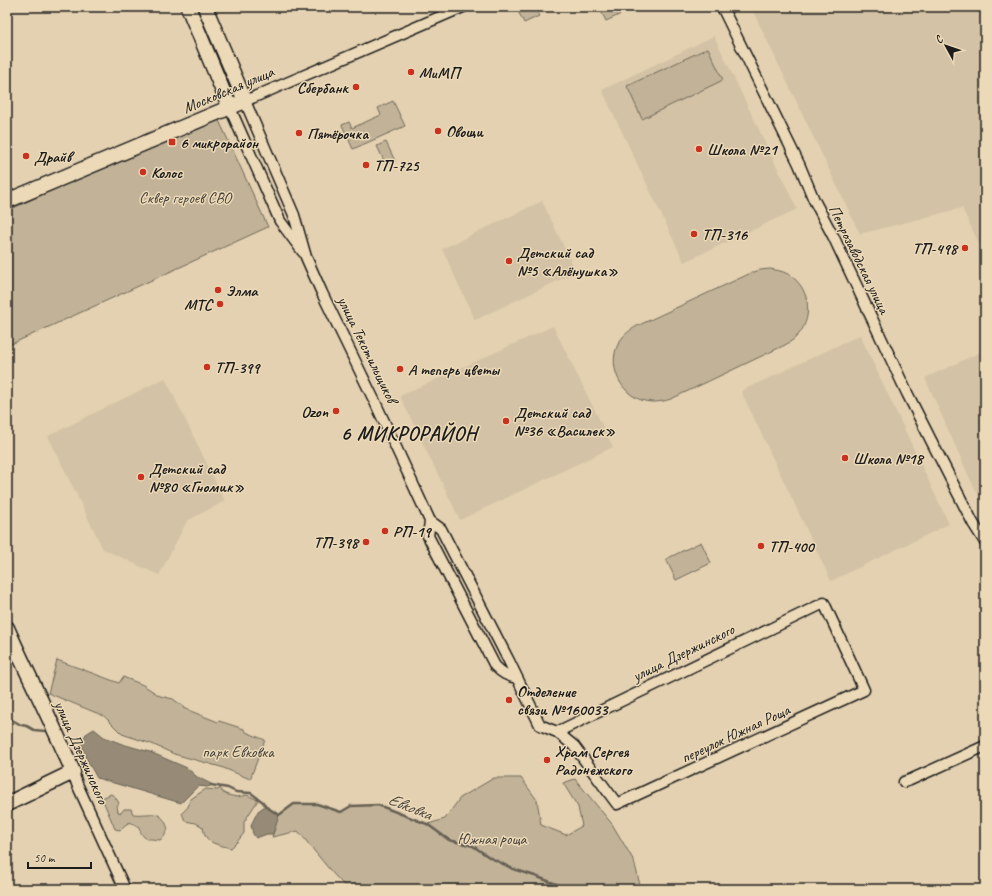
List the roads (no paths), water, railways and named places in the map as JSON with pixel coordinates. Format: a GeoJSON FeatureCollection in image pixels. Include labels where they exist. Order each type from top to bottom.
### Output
{"type":"FeatureCollection","features":[{"type":"Feature","properties":{"kind":"street","name":"улица Текстильщиков"},"geometry":{"type":"LineString","coordinates":[[188,7],[280,222],[306,257]]}},
{"type":"Feature","properties":{"kind":"street","name":"улица Текстильщиков"},"geometry":{"type":"LineString","coordinates":[[205,7],[294,215],[306,257],[430,521],[441,529],[540,725],[557,732]]}},
{"type":"Feature","properties":{"kind":"street","name":"Московская улица"},"geometry":{"type":"LineString","coordinates":[[7,201],[230,108],[463,7]]}},
{"type":"Feature","properties":{"kind":"street","name":"Петрозаводская улица"},"geometry":{"type":"LineString","coordinates":[[722,7],[799,164],[814,200],[834,238],[907,393],[973,523],[985,542]]}},
{"type":"Feature","properties":{"kind":"street"},"geometry":{"type":"LineString","coordinates":[[280,222],[294,215]]}},
{"type":"Feature","properties":{"kind":"street","name":"улица Текстильщиков"},"geometry":{"type":"LineString","coordinates":[[430,521],[428,536],[495,666],[501,673],[508,677],[517,678]]}},
{"type":"Feature","properties":{"kind":"street","name":"переулок Южная Роща"},"geometry":{"type":"LineString","coordinates":[[557,732],[574,746],[617,804],[864,690],[824,603]]}},
{"type":"Feature","properties":{"kind":"street","name":"улица Дзержинского"},"geometry":{"type":"LineString","coordinates":[[557,732],[824,603]]}},
{"type":"Feature","properties":{"kind":"street","name":"улица Дзержинского"},"geometry":{"type":"LineString","coordinates":[[7,628],[12,653],[61,742],[77,784],[125,889]]}},
{"type":"Feature","properties":{"kind":"street"},"geometry":{"type":"LineString","coordinates":[[904,782],[985,746]]}},
{"type":"Feature","properties":{"kind":"street"},"geometry":{"type":"LineString","coordinates":[[7,804],[73,772]]}},
{"type":"Feature","properties":{"kind":"waterway","name":"Евковка"},"geometry":{"type":"LineString","coordinates":[[7,717],[34,730],[45,731]]}},
{"type":"Feature","properties":{"kind":"waterway","name":"Евковка"},"geometry":{"type":"LineString","coordinates":[[211,785],[228,788],[236,792],[251,793],[263,802],[265,806],[279,815],[294,804],[317,804],[341,812],[351,806],[378,805],[427,824],[449,840],[473,846],[489,857],[513,869],[569,889]]}},
{"type":"Feature","properties":{"kind":"place","name":"МиМП"},"geometry":{"type":"Point","coordinates":[411,72]}},
{"type":"Feature","properties":{"kind":"place","name":"Сбербанк"},"geometry":{"type":"Point","coordinates":[356,87]}},
{"type":"Feature","properties":{"kind":"place","name":"Овощи"},"geometry":{"type":"Point","coordinates":[438,131]}},
{"type":"Feature","properties":{"kind":"place","name":"Пятёрочка"},"geometry":{"type":"Point","coordinates":[299,133]}},
{"type":"Feature","properties":{"kind":"place","name":"6 микрорайон"},"geometry":{"type":"Point","coordinates":[172,142]}},
{"type":"Feature","properties":{"kind":"place","name":"Школа №21"},"geometry":{"type":"Point","coordinates":[699,149]}},
{"type":"Feature","properties":{"kind":"place","name":"Драйв"},"geometry":{"type":"Point","coordinates":[26,156]}},
{"type":"Feature","properties":{"kind":"place","name":"ТП-725"},"geometry":{"type":"Point","coordinates":[366,165]}},
{"type":"Feature","properties":{"kind":"place","name":"Колос"},"geometry":{"type":"Point","coordinates":[143,172]}},
{"type":"Feature","properties":{"kind":"place","name":"ТП-316"},"geometry":{"type":"Point","coordinates":[694,234]}},
{"type":"Feature","properties":{"kind":"place","name":"ТП-498"},"geometry":{"type":"Point","coordinates":[965,248]}},
{"type":"Feature","properties":{"kind":"place","name":"Детский сад №5 «Алёнушка»"},"geometry":{"type":"Point","coordinates":[509,261]}},
{"type":"Feature","properties":{"kind":"place","name":"Элма"},"geometry":{"type":"Point","coordinates":[218,290]}},
{"type":"Feature","properties":{"kind":"place","name":"МТС"},"geometry":{"type":"Point","coordinates":[220,304]}},
{"type":"Feature","properties":{"kind":"place","name":"ТП-399"},"geometry":{"type":"Point","coordinates":[207,367]}},
{"type":"Feature","properties":{"kind":"place","name":"А теперь цветы"},"geometry":{"type":"Point","coordinates":[400,369]}},
{"type":"Feature","properties":{"kind":"place","name":"Ozon"},"geometry":{"type":"Point","coordinates":[336,411]}},
{"type":"Feature","properties":{"kind":"place","name":"Детский сад №36 «Василек»"},"geometry":{"type":"Point","coordinates":[506,421]}},
{"type":"Feature","properties":{"kind":"place","name":"Школа №18"},"geometry":{"type":"Point","coordinates":[845,458]}},
{"type":"Feature","properties":{"kind":"place","name":"Детский сад №80 «Гномик»"},"geometry":{"type":"Point","coordinates":[141,477]}},
{"type":"Feature","properties":{"kind":"place","name":"РП-19"},"geometry":{"type":"Point","coordinates":[385,531]}},
{"type":"Feature","properties":{"kind":"place","name":"ТП-398"},"geometry":{"type":"Point","coordinates":[366,542]}},
{"type":"Feature","properties":{"kind":"place","name":"ТП-400"},"geometry":{"type":"Point","coordinates":[761,546]}},
{"type":"Feature","properties":{"kind":"place","name":"Отделение связи №160033"},"geometry":{"type":"Point","coordinates":[509,700]}},
{"type":"Feature","properties":{"kind":"place","name":"Храм Сергея Радонежского"},"geometry":{"type":"Point","coordinates":[547,760]}},
{"type":"Feature","properties":{"kind":"district","name":"6 МИКРОРАЙОН"},"geometry":{"type":"Point","coordinates":[409,433]}},
{"type":"Feature","properties":{"kind":"park label","name":"Сквер героев СВО"},"geometry":{"type":"Point","coordinates":[185,197]}},
{"type":"Feature","properties":{"kind":"park label","name":"парк Евковка"},"geometry":{"type":"Point","coordinates":[238,751]}},
{"type":"Feature","properties":{"kind":"park label","name":"Южная роща"},"geometry":{"type":"Point","coordinates":[492,838]}}]}
